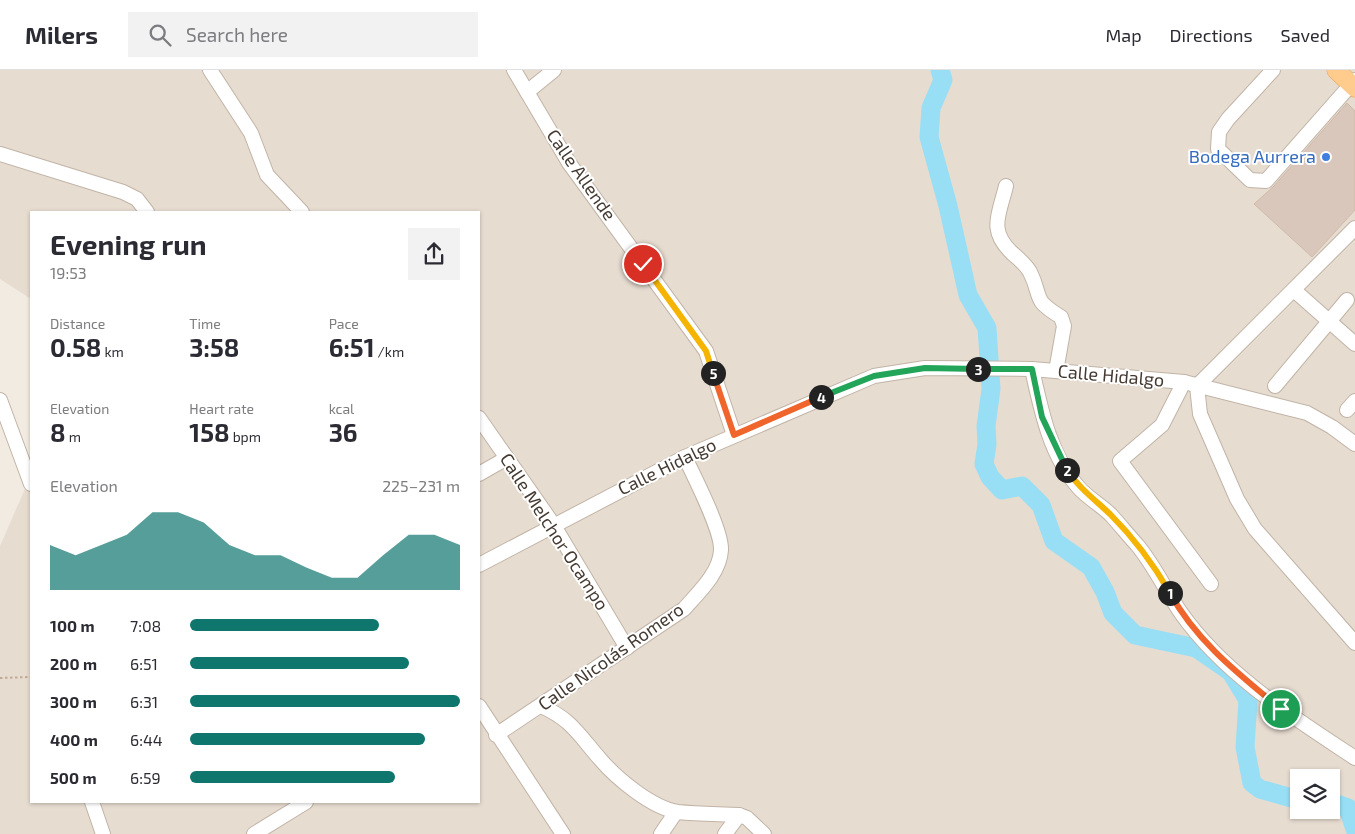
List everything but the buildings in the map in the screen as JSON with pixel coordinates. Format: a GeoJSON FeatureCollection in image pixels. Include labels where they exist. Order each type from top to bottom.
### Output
{"type":"FeatureCollection","features":[{"type":"Feature","properties":{"kind":"main road"},"geometry":{"type":"LineString","coordinates":[[1336,70],[1354,85]]}},
{"type":"Feature","properties":{"kind":"street"},"geometry":{"type":"LineString","coordinates":[[210,70],[251,133],[267,175],[301,211]]}},
{"type":"Feature","properties":{"kind":"street","name":"Calle Allende"},"geometry":{"type":"LineString","coordinates":[[514,70],[569,163],[706,351],[734,435]]}},
{"type":"Feature","properties":{"kind":"street"},"geometry":{"type":"LineString","coordinates":[[527,92],[554,70]]}},
{"type":"Feature","properties":{"kind":"street"},"geometry":{"type":"LineString","coordinates":[[1273,70],[1228,119],[1219,132],[1218,149],[1250,180],[1266,181],[1354,85]]}},
{"type":"Feature","properties":{"kind":"street"},"geometry":{"type":"LineString","coordinates":[[0,154],[123,192],[137,200],[146,211]]}},
{"type":"Feature","properties":{"kind":"street"},"geometry":{"type":"LineString","coordinates":[[1006,186],[996,225],[1000,241],[1030,272],[1038,299],[1046,308],[1061,317],[1064,326],[1056,371]]}},
{"type":"Feature","properties":{"kind":"street"},"geometry":{"type":"LineString","coordinates":[[1211,584],[1120,461],[1162,425],[1190,384],[1294,291],[1355,228]]}},
{"type":"Feature","properties":{"kind":"street"},"geometry":{"type":"LineString","coordinates":[[1294,291],[1355,344]]}},
{"type":"Feature","properties":{"kind":"street"},"geometry":{"type":"LineString","coordinates":[[1275,386],[1348,300]]}},
{"type":"Feature","properties":{"kind":"street","name":"Calle Hidalgo"},"geometry":{"type":"LineString","coordinates":[[480,565],[553,524],[685,457],[734,435],[874,376],[925,368],[1030,369],[1190,384],[1307,413],[1332,427],[1355,444]]}},
{"type":"Feature","properties":{"kind":"street"},"geometry":{"type":"LineString","coordinates":[[1030,369],[1042,417],[1063,464],[1079,488],[1110,515],[1138,546],[1159,574],[1186,619],[1229,665],[1281,709],[1355,758]]}},
{"type":"Feature","properties":{"kind":"street"},"geometry":{"type":"LineString","coordinates":[[1190,384],[1200,414],[1236,499],[1255,529],[1355,643]]}},
{"type":"Feature","properties":{"kind":"street"},"geometry":{"type":"LineString","coordinates":[[0,400],[27,456],[30,477]]}},
{"type":"Feature","properties":{"kind":"street","name":"Calle Melchor Ocampo"},"geometry":{"type":"LineString","coordinates":[[480,419],[553,524],[627,648]]}},
{"type":"Feature","properties":{"kind":"street","name":"Calle Nicolás Romero"},"geometry":{"type":"LineString","coordinates":[[496,736],[684,609],[702,588],[717,565],[721,550],[719,536],[685,457]]}},
{"type":"Feature","properties":{"kind":"street"},"geometry":{"type":"LineString","coordinates":[[480,473],[507,458]]}},
{"type":"Feature","properties":{"kind":"street"},"geometry":{"type":"LineString","coordinates":[[541,706],[559,714],[579,732],[610,770],[635,790],[676,812],[739,815],[748,818],[764,834]]}},
{"type":"Feature","properties":{"kind":"street"},"geometry":{"type":"LineString","coordinates":[[480,708],[496,736],[563,834]]}},
{"type":"Feature","properties":{"kind":"street"},"geometry":{"type":"LineString","coordinates":[[92,803],[103,834]]}},
{"type":"Feature","properties":{"kind":"street"},"geometry":{"type":"LineString","coordinates":[[254,834],[304,803]]}},
{"type":"Feature","properties":{"kind":"street"},"geometry":{"type":"LineString","coordinates":[[661,834],[676,812]]}},
{"type":"Feature","properties":{"kind":"street"},"geometry":{"type":"LineString","coordinates":[[725,834],[739,815]]}},
{"type":"Feature","properties":{"kind":"path"},"geometry":{"type":"LineString","coordinates":[[0,678],[30,677]]}},
{"type":"Feature","properties":{"kind":"shaded area"},"geometry":{"type":"Polygon","coordinates":[[[0,70],[1355,70],[1355,834],[0,834],[0,546],[30,477],[30,803],[480,803],[480,211],[30,211],[30,298],[0,279],[0,70]]]}},
{"type":"Feature","properties":{"kind":"waterway"},"geometry":{"type":"LineString","coordinates":[[940,70],[943,80],[931,108],[929,137],[948,206],[968,295],[987,328],[991,389],[986,426],[987,444],[984,464],[990,477],[1002,490],[1022,486],[1041,505],[1054,541],[1091,567],[1105,592],[1113,613],[1135,635],[1196,648],[1231,672],[1248,700],[1245,747],[1252,783],[1260,789],[1290,797]]}},
{"type":"Feature","properties":{"kind":"waterway"},"geometry":{"type":"LineString","coordinates":[[1340,805],[1348,808],[1355,829]]}},
{"type":"Feature","properties":{"kind":"place","name":"Bodega Aurrera"},"geometry":{"type":"Point","coordinates":[1326,157]}},
{"type":"Feature","properties":{"kind":"route"},"geometry":{"type":"LineString","coordinates":[[643,264],[706,351],[734,435],[874,376],[925,368],[1032,369],[1042,417],[1063,464],[1079,488],[1110,515],[1138,546],[1159,574],[1181,613],[1203,639],[1229,665],[1281,709]]}}]}
